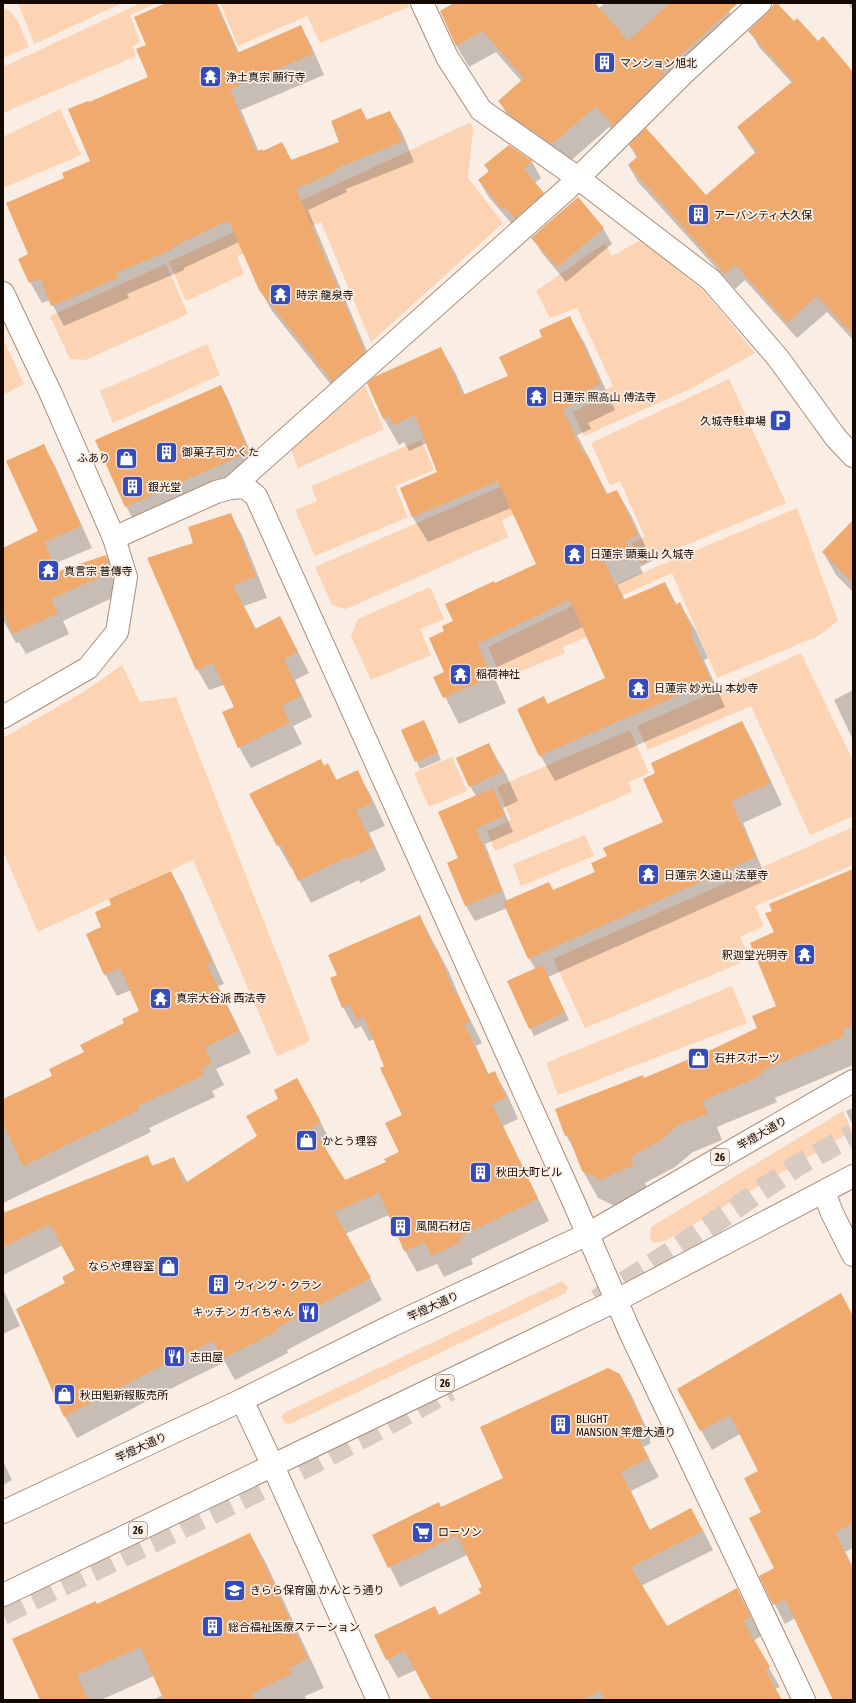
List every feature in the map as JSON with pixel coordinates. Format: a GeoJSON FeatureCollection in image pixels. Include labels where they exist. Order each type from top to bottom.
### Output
{"type":"FeatureCollection","features":[{"type":"Feature","properties":{"kind":"street"},"geometry":{"type":"LineString","coordinates":[[422,3],[447,57],[481,110],[578,178],[711,280],[778,358],[836,438],[853,456]]}},
{"type":"Feature","properties":{"kind":"street"},"geometry":{"type":"LineString","coordinates":[[231,488],[578,178],[684,73],[760,3]]}},
{"type":"Feature","properties":{"kind":"street"},"geometry":{"type":"LineString","coordinates":[[3,293],[51,394],[114,538],[126,577],[117,632],[88,668],[3,717]]}},
{"type":"Feature","properties":{"kind":"street"},"geometry":{"type":"LineString","coordinates":[[114,538],[216,492],[231,488],[245,487],[256,496],[588,1234],[630,1332],[804,1700]]}},
{"type":"Feature","properties":{"kind":"street","name":"竿燈大通り"},"geometry":{"type":"LineString","coordinates":[[3,1512],[242,1400],[386,1328],[588,1234],[853,1081]]}},
{"type":"Feature","properties":{"kind":"street","name":"26"},"geometry":{"type":"LineString","coordinates":[[3,1595],[617,1300],[853,1176]]}},
{"type":"Feature","properties":{"kind":"street"},"geometry":{"type":"LineString","coordinates":[[824,1192],[832,1213],[853,1255]]}},
{"type":"Feature","properties":{"kind":"street"},"geometry":{"type":"LineString","coordinates":[[242,1400],[378,1700]]}},
{"type":"Feature","properties":{"kind":"shaded area"},"geometry":{"type":"Polygon","coordinates":[[[18,3],[122,3],[34,44],[18,3]]]}},
{"type":"Feature","properties":{"kind":"shaded area"},"geometry":{"type":"Polygon","coordinates":[[[141,3],[157,3],[130,15],[140,42],[132,46],[136,56],[3,113],[3,67],[141,3]]]}},
{"type":"Feature","properties":{"kind":"shaded area"},"geometry":{"type":"Polygon","coordinates":[[[220,3],[408,3],[409,7],[320,43],[307,16],[238,46],[220,3]]]}},
{"type":"Feature","properties":{"kind":"shaded area"},"geometry":{"type":"Polygon","coordinates":[[[3,8],[8,10],[16,18],[29,47],[3,58],[3,8]]]}},
{"type":"Feature","properties":{"kind":"shaded area"},"geometry":{"type":"Polygon","coordinates":[[[60,109],[81,155],[3,188],[3,137],[60,109]]]}},
{"type":"Feature","properties":{"kind":"shaded area"},"geometry":{"type":"Polygon","coordinates":[[[471,122],[473,130],[468,178],[503,223],[371,342],[321,222],[237,256],[244,274],[186,301],[169,262],[471,122]]]}},
{"type":"Feature","properties":{"kind":"shaded area"},"geometry":{"type":"Polygon","coordinates":[[[641,240],[704,291],[755,353],[692,388],[584,436],[573,412],[590,403],[588,398],[613,386],[577,308],[550,318],[536,291],[605,243],[612,256],[641,240]]]}},
{"type":"Feature","properties":{"kind":"shaded area"},"geometry":{"type":"Polygon","coordinates":[[[166,264],[188,314],[85,360],[70,359],[50,316],[166,264]]]}},
{"type":"Feature","properties":{"kind":"shaded area"},"geometry":{"type":"Polygon","coordinates":[[[3,339],[24,384],[3,395],[3,339]]]}},
{"type":"Feature","properties":{"kind":"shaded area"},"geometry":{"type":"Polygon","coordinates":[[[207,344],[220,375],[113,423],[100,391],[207,344]]]}},
{"type":"Feature","properties":{"kind":"shaded area"},"geometry":{"type":"Polygon","coordinates":[[[729,379],[786,503],[641,564],[631,543],[645,537],[620,481],[610,485],[591,443],[729,379]]]}},
{"type":"Feature","properties":{"kind":"shaded area"},"geometry":{"type":"Polygon","coordinates":[[[365,386],[384,429],[298,468],[291,449],[365,386]]]}},
{"type":"Feature","properties":{"kind":"shaded area"},"geometry":{"type":"Polygon","coordinates":[[[421,440],[434,470],[395,486],[408,517],[315,556],[295,510],[317,501],[311,486],[421,440]]]}},
{"type":"Feature","properties":{"kind":"shaded area"},"geometry":{"type":"Polygon","coordinates":[[[507,484],[519,513],[502,520],[508,537],[346,609],[332,605],[315,567],[507,484]]]}},
{"type":"Feature","properties":{"kind":"shaded area"},"geometry":{"type":"Polygon","coordinates":[[[797,508],[838,621],[818,636],[717,678],[672,573],[593,609],[601,631],[563,647],[565,653],[502,679],[488,647],[625,580],[797,508]]]}},
{"type":"Feature","properties":{"kind":"shaded area"},"geometry":{"type":"Polygon","coordinates":[[[430,587],[444,619],[420,629],[431,655],[371,680],[351,636],[358,619],[430,587]]]}},
{"type":"Feature","properties":{"kind":"shaded area"},"geometry":{"type":"Polygon","coordinates":[[[801,653],[853,761],[853,816],[810,835],[751,706],[648,750],[637,726],[801,653]]]}},
{"type":"Feature","properties":{"kind":"shaded area"},"geometry":{"type":"Polygon","coordinates":[[[122,665],[140,702],[176,697],[310,1039],[305,1044],[277,1056],[193,860],[38,932],[3,851],[3,738],[85,691],[122,665]]]}},
{"type":"Feature","properties":{"kind":"shaded area"},"geometry":{"type":"Polygon","coordinates":[[[630,730],[649,773],[628,782],[632,792],[495,851],[487,831],[511,820],[497,787],[630,730]]]}},
{"type":"Feature","properties":{"kind":"shaded area"},"geometry":{"type":"Polygon","coordinates":[[[452,757],[467,791],[429,807],[414,773],[452,757]]]}},
{"type":"Feature","properties":{"kind":"shaded area"},"geometry":{"type":"Polygon","coordinates":[[[853,827],[853,865],[755,906],[764,926],[740,937],[750,959],[585,1028],[553,959],[853,827]]]}},
{"type":"Feature","properties":{"kind":"shaded area"},"geometry":{"type":"Polygon","coordinates":[[[585,835],[594,856],[521,886],[513,864],[585,835]]]}},
{"type":"Feature","properties":{"kind":"shaded area"},"geometry":{"type":"Polygon","coordinates":[[[732,986],[747,1023],[558,1095],[546,1063],[732,986]]]}},
{"type":"Feature","properties":{"kind":"shaded area"},"geometry":{"type":"Polygon","coordinates":[[[843,1111],[852,1131],[667,1240],[654,1243],[650,1238],[651,1227],[843,1111]]]}},
{"type":"Feature","properties":{"kind":"shaded area"},"geometry":{"type":"Polygon","coordinates":[[[562,1281],[568,1287],[566,1293],[288,1425],[281,1418],[284,1413],[562,1281]]]}},
{"type":"Feature","properties":{"kind":"building"},"geometry":{"type":"Polygon","coordinates":[[[166,3],[216,3],[237,53],[301,25],[313,54],[230,89],[256,152],[262,149],[263,151],[282,142],[291,160],[339,142],[331,121],[361,108],[366,120],[390,111],[403,141],[335,169],[336,171],[296,189],[365,352],[332,381],[259,290],[229,221],[173,247],[173,249],[116,273],[118,278],[51,306],[40,278],[29,283],[18,259],[28,254],[6,203],[64,178],[62,173],[90,161],[68,109],[88,101],[89,102],[148,77],[136,49],[146,45],[134,17],[166,3]]]}},
{"type":"Feature","properties":{"kind":"building"},"geometry":{"type":"Polygon","coordinates":[[[454,3],[595,3],[628,41],[670,3],[738,3],[662,72],[664,75],[613,126],[596,106],[552,144],[512,117],[498,101],[524,78],[483,31],[456,46],[440,11],[454,3]]]}},
{"type":"Feature","properties":{"kind":"building"},"geometry":{"type":"Polygon","coordinates":[[[775,3],[777,3],[794,21],[797,18],[818,41],[823,36],[853,72],[853,335],[817,296],[787,323],[735,264],[725,274],[628,165],[638,156],[629,145],[646,128],[706,195],[757,151],[737,127],[793,81],[748,31],[768,12],[775,3]]]}},
{"type":"Feature","properties":{"kind":"building"},"geometry":{"type":"Polygon","coordinates":[[[509,145],[532,161],[524,169],[544,193],[515,219],[505,207],[502,209],[478,180],[489,171],[484,165],[509,145]]]}},
{"type":"Feature","properties":{"kind":"building"},"geometry":{"type":"Polygon","coordinates":[[[578,197],[604,228],[557,267],[531,238],[578,197]]]}},
{"type":"Feature","properties":{"kind":"building"},"geometry":{"type":"Polygon","coordinates":[[[570,316],[601,384],[573,396],[577,403],[563,409],[584,455],[587,454],[606,494],[617,490],[638,535],[626,541],[628,547],[603,559],[623,600],[665,582],[675,605],[680,602],[693,632],[690,633],[711,681],[539,756],[517,709],[544,696],[547,704],[605,678],[570,600],[477,644],[492,677],[443,698],[433,677],[444,672],[429,638],[444,631],[442,626],[453,621],[445,604],[494,581],[495,583],[536,564],[498,481],[412,517],[400,488],[437,472],[415,415],[393,425],[389,416],[383,419],[367,383],[374,377],[441,347],[463,395],[508,376],[499,357],[542,337],[539,330],[570,316]]]}},
{"type":"Feature","properties":{"kind":"building"},"geometry":{"type":"Polygon","coordinates":[[[221,385],[249,452],[125,507],[95,440],[221,385]]]}},
{"type":"Feature","properties":{"kind":"building","name":"真言宗 普傳寺"},"geometry":{"type":"Polygon","coordinates":[[[44,444],[81,526],[45,542],[56,572],[106,555],[111,572],[51,599],[58,613],[13,634],[3,612],[3,548],[38,531],[6,461],[44,444]]]}},
{"type":"Feature","properties":{"kind":"building"},"geometry":{"type":"Polygon","coordinates":[[[231,513],[256,577],[233,585],[255,629],[280,616],[298,652],[284,659],[301,696],[282,705],[290,722],[238,748],[222,712],[234,707],[213,663],[196,670],[147,558],[193,543],[188,527],[231,513]]]}},
{"type":"Feature","properties":{"kind":"building"},"geometry":{"type":"Polygon","coordinates":[[[853,520],[853,583],[822,552],[853,520]]]}},
{"type":"Feature","properties":{"kind":"building"},"geometry":{"type":"Polygon","coordinates":[[[424,720],[438,752],[415,762],[401,730],[424,720]]]}},
{"type":"Feature","properties":{"kind":"building"},"geometry":{"type":"Polygon","coordinates":[[[742,721],[770,783],[731,801],[756,857],[528,959],[503,902],[549,882],[553,890],[595,872],[591,863],[607,856],[603,848],[663,822],[643,779],[655,773],[651,763],[742,721]]]}},
{"type":"Feature","properties":{"kind":"building"},"geometry":{"type":"Polygon","coordinates":[[[489,743],[502,772],[469,787],[456,758],[489,743]]]}},
{"type":"Feature","properties":{"kind":"building"},"geometry":{"type":"Polygon","coordinates":[[[321,759],[324,766],[328,763],[336,780],[358,770],[372,803],[356,810],[374,847],[346,860],[345,858],[298,881],[281,844],[277,846],[249,794],[321,759]]]}},
{"type":"Feature","properties":{"kind":"building"},"geometry":{"type":"Polygon","coordinates":[[[493,788],[505,816],[476,828],[502,891],[465,906],[447,863],[458,858],[438,812],[493,788]]]}},
{"type":"Feature","properties":{"kind":"building"},"geometry":{"type":"Polygon","coordinates":[[[853,869],[853,1025],[842,1029],[845,1036],[761,1071],[762,1075],[702,1101],[708,1113],[678,1125],[660,1141],[630,1157],[634,1165],[600,1180],[582,1171],[568,1135],[565,1136],[555,1109],[643,1075],[644,1078],[713,1049],[757,1028],[752,1016],[776,1006],[750,943],[774,932],[765,913],[772,911],[769,904],[853,869]]]}},
{"type":"Feature","properties":{"kind":"building","name":"真宗大谷派 西法寺"},"geometry":{"type":"Polygon","coordinates":[[[171,871],[212,962],[207,965],[239,1031],[205,1047],[212,1063],[201,1069],[204,1075],[138,1106],[139,1110],[23,1166],[3,1123],[3,1099],[52,1076],[49,1069],[84,1052],[80,1045],[124,1023],[122,1019],[139,1011],[120,968],[104,975],[86,934],[101,927],[95,912],[111,905],[109,899],[171,871]]]}},
{"type":"Feature","properties":{"kind":"building"},"geometry":{"type":"Polygon","coordinates":[[[420,915],[435,950],[437,949],[455,994],[457,993],[470,1021],[464,1024],[488,1074],[495,1071],[506,1098],[492,1104],[538,1199],[459,1237],[461,1242],[431,1256],[425,1243],[404,1251],[379,1193],[334,1212],[371,1278],[276,1328],[277,1331],[222,1359],[213,1341],[151,1371],[64,1417],[16,1309],[65,1283],[62,1277],[75,1270],[50,1224],[3,1247],[3,1213],[148,1155],[152,1166],[174,1157],[184,1184],[257,1136],[246,1116],[278,1099],[274,1090],[297,1078],[321,1122],[312,1127],[345,1180],[386,1162],[384,1159],[399,1152],[385,1123],[402,1115],[380,1068],[384,1066],[364,1017],[356,1019],[350,1004],[342,1008],[330,978],[337,975],[328,955],[420,915]]]}},
{"type":"Feature","properties":{"kind":"building"},"geometry":{"type":"Polygon","coordinates":[[[543,965],[565,1012],[529,1029],[507,981],[543,965]]]}},
{"type":"Feature","properties":{"kind":"building"},"geometry":{"type":"Polygon","coordinates":[[[841,1293],[853,1316],[853,1523],[835,1532],[853,1568],[853,1700],[833,1700],[785,1599],[773,1605],[759,1576],[774,1568],[749,1518],[761,1512],[744,1478],[758,1471],[730,1415],[700,1431],[677,1389],[841,1293]]]}},
{"type":"Feature","properties":{"kind":"building"},"geometry":{"type":"Polygon","coordinates":[[[608,1368],[620,1374],[643,1424],[633,1428],[649,1458],[621,1472],[649,1530],[691,1508],[703,1531],[631,1567],[667,1626],[737,1588],[751,1617],[743,1621],[770,1667],[765,1670],[782,1700],[604,1700],[600,1691],[582,1700],[431,1700],[405,1651],[386,1660],[374,1635],[435,1606],[439,1615],[481,1593],[478,1589],[482,1587],[457,1535],[388,1568],[372,1535],[439,1502],[441,1507],[503,1478],[480,1427],[608,1368]]]}},
{"type":"Feature","properties":{"kind":"building","name":"総合福祉医療ステーション"},"geometry":{"type":"Polygon","coordinates":[[[250,1533],[308,1659],[289,1668],[292,1674],[252,1693],[255,1700],[164,1700],[140,1647],[77,1675],[88,1700],[40,1700],[12,1639],[96,1601],[97,1604],[250,1533]]]}},
{"type":"Feature","properties":{"kind":"tunnel"},"geometry":{"type":"LineString","coordinates":[[597,1300],[673,1251],[798,1165],[853,1135]]}},
{"type":"Feature","properties":{"kind":"tunnel"},"geometry":{"type":"LineString","coordinates":[[3,1614],[284,1478],[450,1390]]}},
{"type":"Feature","properties":{"kind":"place","name":"マンション旭北"},"geometry":{"type":"Point","coordinates":[604,63]}},
{"type":"Feature","properties":{"kind":"place","name":"浄土真宗 願行寺"},"geometry":{"type":"Point","coordinates":[211,77]}},
{"type":"Feature","properties":{"kind":"place","name":"アーバンティ大久保"},"geometry":{"type":"Point","coordinates":[698,215]}},
{"type":"Feature","properties":{"kind":"place","name":"時宗 龍泉寺"},"geometry":{"type":"Point","coordinates":[280,295]}},
{"type":"Feature","properties":{"kind":"place","name":"日蓮宗 照高山 傅法寺"},"geometry":{"type":"Point","coordinates":[537,397]}},
{"type":"Feature","properties":{"kind":"place","name":"久城寺駐車場"},"geometry":{"type":"Point","coordinates":[781,421]}},
{"type":"Feature","properties":{"kind":"place","name":"御菓子司かくた"},"geometry":{"type":"Point","coordinates":[166,452]}},
{"type":"Feature","properties":{"kind":"place","name":"ふあり"},"geometry":{"type":"Point","coordinates":[126,458]}},
{"type":"Feature","properties":{"kind":"place","name":"銀光堂"},"geometry":{"type":"Point","coordinates":[133,487]}},
{"type":"Feature","properties":{"kind":"place","name":"日蓮宗 顕乗山 久城寺"},"geometry":{"type":"Point","coordinates":[575,554]}},
{"type":"Feature","properties":{"kind":"place","name":"真言宗 普傳寺"},"geometry":{"type":"Point","coordinates":[48,571]}},
{"type":"Feature","properties":{"kind":"place","name":"稲荷神社"},"geometry":{"type":"Point","coordinates":[461,674]}},
{"type":"Feature","properties":{"kind":"place","name":"日蓮宗 妙光山 本妙寺"},"geometry":{"type":"Point","coordinates":[638,688]}},
{"type":"Feature","properties":{"kind":"place","name":"日蓮宗 久遠山 法華寺"},"geometry":{"type":"Point","coordinates":[648,875]}},
{"type":"Feature","properties":{"kind":"place","name":"釈迦堂光明寺"},"geometry":{"type":"Point","coordinates":[804,955]}},
{"type":"Feature","properties":{"kind":"place","name":"真宗大谷派 西法寺"},"geometry":{"type":"Point","coordinates":[161,998]}},
{"type":"Feature","properties":{"kind":"place","name":"石井スポーツ"},"geometry":{"type":"Point","coordinates":[699,1058]}},
{"type":"Feature","properties":{"kind":"place","name":"かとう理容"},"geometry":{"type":"Point","coordinates":[306,1141]}},
{"type":"Feature","properties":{"kind":"place","name":"秋田大町ビル"},"geometry":{"type":"Point","coordinates":[480,1172]}},
{"type":"Feature","properties":{"kind":"place","name":"風間石材店"},"geometry":{"type":"Point","coordinates":[401,1226]}},
{"type":"Feature","properties":{"kind":"place","name":"ならや理容室"},"geometry":{"type":"Point","coordinates":[169,1266]}},
{"type":"Feature","properties":{"kind":"place","name":"ウィング・クラン"},"geometry":{"type":"Point","coordinates":[219,1285]}},
{"type":"Feature","properties":{"kind":"place","name":"キッチン ガイちゃん"},"geometry":{"type":"Point","coordinates":[309,1312]}},
{"type":"Feature","properties":{"kind":"place","name":"志田屋"},"geometry":{"type":"Point","coordinates":[174,1357]}},
{"type":"Feature","properties":{"kind":"place","name":"秋田魁新報販売所"},"geometry":{"type":"Point","coordinates":[64,1395]}},
{"type":"Feature","properties":{"kind":"place","name":"BLIGHT MANSION 竿燈大通り"},"geometry":{"type":"Point","coordinates":[561,1425]}},
{"type":"Feature","properties":{"kind":"place","name":"ローソン"},"geometry":{"type":"Point","coordinates":[422,1532]}},
{"type":"Feature","properties":{"kind":"place","name":"きらら保育園 かんとう通り"},"geometry":{"type":"Point","coordinates":[234,1590]}},
{"type":"Feature","properties":{"kind":"place","name":"総合福祉医療ステーション"},"geometry":{"type":"Point","coordinates":[212,1627]}}]}
